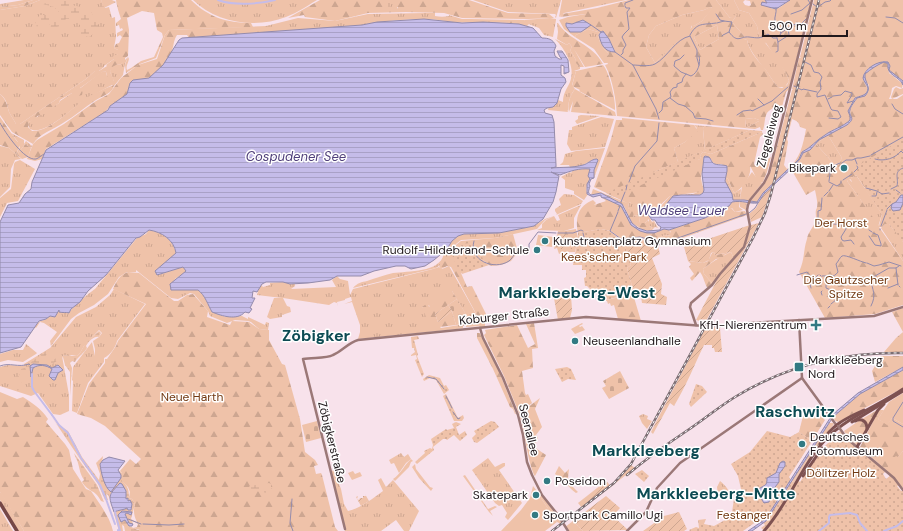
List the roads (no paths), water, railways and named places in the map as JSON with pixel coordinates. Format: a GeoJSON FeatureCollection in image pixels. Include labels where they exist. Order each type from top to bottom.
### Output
{"type":"FeatureCollection","features":[{"type":"Feature","properties":{"kind":"highway"},"geometry":{"type":"LineString","coordinates":[[765,531],[825,444],[837,432],[850,423],[903,390]]}},
{"type":"Feature","properties":{"kind":"highway"},"geometry":{"type":"LineString","coordinates":[[816,452],[838,429],[903,390]]}},
{"type":"Feature","properties":{"kind":"highway"},"geometry":{"type":"LineString","coordinates":[[857,447],[878,410],[890,399]]}},
{"type":"Feature","properties":{"kind":"highway"},"geometry":{"type":"LineString","coordinates":[[799,481],[824,438],[836,424],[848,417],[875,406]]}},
{"type":"Feature","properties":{"kind":"highway"},"geometry":{"type":"LineString","coordinates":[[850,423],[858,420],[864,421],[867,424],[867,430]]}},
{"type":"Feature","properties":{"kind":"highway"},"geometry":{"type":"LineString","coordinates":[[0,503],[16,531]]}},
{"type":"Feature","properties":{"kind":"highway"},"geometry":{"type":"LineString","coordinates":[[0,507],[16,531]]}},
{"type":"Feature","properties":{"kind":"main road","name":"Ziegeleiweg"},"geometry":{"type":"LineString","coordinates":[[696,325],[690,304],[712,285],[743,249],[747,240],[750,227],[748,213],[749,202],[762,186],[769,173],[812,0]]}},
{"type":"Feature","properties":{"kind":"main road","name":"Koburger Straße"},"geometry":{"type":"LineString","coordinates":[[303,359],[330,357],[348,344],[357,340],[586,316],[719,326],[874,316],[903,307]]}},
{"type":"Feature","properties":{"kind":"main road"},"geometry":{"type":"LineString","coordinates":[[799,320],[802,379],[843,433],[857,447],[894,478],[903,490]]}},
{"type":"Feature","properties":{"kind":"main road","name":"Seenallee"},"geometry":{"type":"LineString","coordinates":[[480,328],[483,338],[503,378],[517,414],[532,475],[542,495],[557,513],[568,531]]}},
{"type":"Feature","properties":{"kind":"main road","name":"Zöbigkerstraße"},"geometry":{"type":"LineString","coordinates":[[303,359],[345,528]]}},
{"type":"Feature","properties":{"kind":"main road"},"geometry":{"type":"LineString","coordinates":[[627,531],[646,512],[657,488],[680,463],[798,380],[802,379]]}},
{"type":"Feature","properties":{"kind":"water"},"geometry":{"type":"Polygon","coordinates":[[[765,0],[790,0],[776,9],[761,5],[762,2],[767,3],[765,0]]]}},
{"type":"Feature","properties":{"kind":"water","name":"Cospudener See"},"geometry":{"type":"Polygon","coordinates":[[[424,19],[462,23],[483,22],[519,24],[533,28],[542,38],[552,40],[556,46],[554,51],[555,56],[562,59],[557,51],[562,51],[568,60],[569,72],[564,74],[564,66],[561,65],[561,75],[565,78],[566,82],[561,89],[557,103],[553,107],[544,110],[545,113],[552,115],[554,122],[556,167],[551,168],[579,166],[597,159],[598,160],[594,170],[594,178],[591,179],[589,184],[589,193],[591,195],[601,193],[622,204],[632,223],[638,228],[647,231],[660,230],[661,227],[655,220],[652,220],[647,213],[661,211],[673,196],[700,195],[703,193],[702,174],[705,156],[709,157],[715,164],[727,166],[725,181],[732,194],[733,200],[757,202],[763,193],[799,159],[802,152],[831,131],[850,120],[848,111],[855,98],[867,93],[865,96],[857,98],[850,109],[852,119],[850,122],[819,140],[810,150],[803,153],[800,159],[793,167],[764,194],[758,203],[739,201],[732,202],[729,206],[705,218],[669,230],[664,229],[654,233],[647,233],[640,231],[631,225],[621,206],[601,197],[601,195],[593,197],[587,194],[590,169],[575,170],[560,175],[551,172],[559,176],[553,202],[543,219],[534,226],[499,233],[464,234],[458,236],[452,241],[447,249],[434,260],[425,266],[411,269],[405,266],[396,266],[374,271],[361,276],[337,276],[330,280],[308,283],[290,284],[283,282],[266,282],[262,284],[257,292],[253,291],[252,298],[255,298],[250,308],[252,309],[249,313],[245,312],[242,315],[234,317],[212,312],[204,297],[198,290],[171,290],[170,284],[186,271],[183,267],[157,275],[155,271],[176,253],[173,244],[167,237],[149,230],[140,237],[136,238],[106,275],[88,291],[69,313],[59,312],[59,310],[55,317],[50,316],[39,321],[21,347],[0,353],[0,222],[8,205],[19,203],[25,194],[31,189],[32,182],[46,150],[108,110],[110,106],[127,94],[130,83],[133,80],[149,78],[163,65],[179,40],[182,38],[424,19]]]}},
{"type":"Feature","properties":{"kind":"water"},"geometry":{"type":"Polygon","coordinates":[[[583,20],[591,25],[581,32],[570,32],[566,26],[566,23],[572,24],[583,20]]]}},
{"type":"Feature","properties":{"kind":"water"},"geometry":{"type":"Polygon","coordinates":[[[603,31],[609,39],[615,52],[608,51],[602,44],[599,35],[603,31]]]}},
{"type":"Feature","properties":{"kind":"water","name":"Cospudener See"},"geometry":{"type":"Polygon","coordinates":[[[880,62],[884,62],[874,67],[865,74],[868,88],[863,78],[866,71],[880,62]]]}},
{"type":"Feature","properties":{"kind":"water","name":"Cospudener See"},"geometry":{"type":"Polygon","coordinates":[[[884,62],[888,62],[890,66],[889,70],[903,81],[903,85],[891,74],[889,71],[888,64],[884,62]]]}},
{"type":"Feature","properties":{"kind":"water"},"geometry":{"type":"Polygon","coordinates":[[[901,195],[903,195],[903,203],[900,210],[893,211],[891,208],[892,204],[896,202],[901,195]]]}},
{"type":"Feature","properties":{"kind":"water"},"geometry":{"type":"Polygon","coordinates":[[[33,364],[47,365],[52,368],[58,365],[63,370],[58,373],[55,380],[53,380],[49,376],[52,369],[45,366],[38,366],[33,368],[31,377],[30,366],[33,364]]]}},
{"type":"Feature","properties":{"kind":"water"},"geometry":{"type":"Polygon","coordinates":[[[903,367],[903,370],[860,394],[833,417],[766,521],[752,531],[748,531],[764,520],[770,512],[832,415],[858,393],[903,367]]]}},
{"type":"Feature","properties":{"kind":"water"},"geometry":{"type":"Polygon","coordinates":[[[109,457],[125,461],[118,470],[121,478],[111,492],[105,483],[100,464],[103,460],[109,457]]]}},
{"type":"Feature","properties":{"kind":"water"},"geometry":{"type":"Polygon","coordinates":[[[783,461],[785,462],[785,466],[779,474],[779,482],[772,491],[769,502],[764,503],[759,489],[766,484],[767,478],[776,473],[780,463],[783,461]]]}},
{"type":"Feature","properties":{"kind":"water"},"geometry":{"type":"Polygon","coordinates":[[[120,483],[126,491],[126,499],[128,498],[128,501],[130,500],[132,504],[131,510],[128,510],[127,508],[114,512],[110,496],[120,483]]]}},
{"type":"Feature","properties":{"kind":"water"},"geometry":{"type":"Polygon","coordinates":[[[122,511],[132,512],[131,515],[127,513],[125,514],[129,523],[133,524],[132,526],[129,526],[125,520],[121,522],[118,515],[122,511]]]}},
{"type":"Feature","properties":{"kind":"waterway"},"geometry":{"type":"LineString","coordinates":[[218,0],[246,4],[275,0]]}},
{"type":"Feature","properties":{"kind":"waterway"},"geometry":{"type":"LineString","coordinates":[[625,5],[625,3],[633,0]]}},
{"type":"Feature","properties":{"kind":"waterway"},"geometry":{"type":"LineString","coordinates":[[791,14],[802,10],[810,3],[808,0]]}},
{"type":"Feature","properties":{"kind":"waterway"},"geometry":{"type":"LineString","coordinates":[[818,7],[831,0]]}},
{"type":"Feature","properties":{"kind":"waterway"},"geometry":{"type":"LineString","coordinates":[[813,4],[817,7]]}},
{"type":"Feature","properties":{"kind":"waterway"},"geometry":{"type":"LineString","coordinates":[[621,55],[626,45],[622,37],[629,29],[627,12],[630,8],[626,8],[625,6]]}},
{"type":"Feature","properties":{"kind":"waterway"},"geometry":{"type":"LineString","coordinates":[[776,8],[775,21],[781,34],[777,37]]}},
{"type":"Feature","properties":{"kind":"waterway"},"geometry":{"type":"LineString","coordinates":[[716,14],[720,20],[724,21]]}},
{"type":"Feature","properties":{"kind":"waterway"},"geometry":{"type":"LineString","coordinates":[[886,17],[895,18],[903,23]]}},
{"type":"Feature","properties":{"kind":"waterway"},"geometry":{"type":"LineString","coordinates":[[802,23],[806,19]]}},
{"type":"Feature","properties":{"kind":"waterway"},"geometry":{"type":"LineString","coordinates":[[717,23],[724,21],[732,22],[729,32],[737,39],[746,37],[759,38],[768,34],[773,38],[777,38]]}},
{"type":"Feature","properties":{"kind":"waterway"},"geometry":{"type":"LineString","coordinates":[[690,35],[698,26],[716,23]]}},
{"type":"Feature","properties":{"kind":"waterway"},"geometry":{"type":"LineString","coordinates":[[778,42],[789,35],[788,28],[796,24],[804,24]]}},
{"type":"Feature","properties":{"kind":"waterway"},"geometry":{"type":"LineString","coordinates":[[591,25],[601,32]]}},
{"type":"Feature","properties":{"kind":"waterway"},"geometry":{"type":"LineString","coordinates":[[781,33],[788,28]]}},
{"type":"Feature","properties":{"kind":"waterway"},"geometry":{"type":"LineString","coordinates":[[722,36],[729,32]]}},
{"type":"Feature","properties":{"kind":"waterway"},"geometry":{"type":"LineString","coordinates":[[690,36],[697,50],[699,65]]}},
{"type":"Feature","properties":{"kind":"waterway"},"geometry":{"type":"LineString","coordinates":[[633,65],[647,66],[655,64],[660,61],[676,44],[690,36]]}},
{"type":"Feature","properties":{"kind":"waterway"},"geometry":{"type":"LineString","coordinates":[[776,52],[778,51],[777,38]]}},
{"type":"Feature","properties":{"kind":"waterway"},"geometry":{"type":"LineString","coordinates":[[615,52],[633,65],[656,109],[659,119]]}},
{"type":"Feature","properties":{"kind":"waterway"},"geometry":{"type":"LineString","coordinates":[[684,55],[675,61],[674,66],[681,72],[691,76],[698,68],[700,62],[699,56]]}},
{"type":"Feature","properties":{"kind":"waterway"},"geometry":{"type":"LineString","coordinates":[[805,62],[811,65],[814,72],[819,73],[822,77],[820,82],[821,89],[817,94],[817,97],[825,95],[831,109],[838,111],[841,117],[838,119],[829,118]]}},
{"type":"Feature","properties":{"kind":"waterway"},"geometry":{"type":"LineString","coordinates":[[659,113],[662,110],[663,102],[671,97],[670,92],[673,88],[677,87],[677,84],[682,82],[686,74]]}},
{"type":"Feature","properties":{"kind":"waterway"},"geometry":{"type":"LineString","coordinates":[[794,86],[802,90],[817,92]]}},
{"type":"Feature","properties":{"kind":"waterway"},"geometry":{"type":"LineString","coordinates":[[737,115],[743,111],[752,111],[772,101],[788,87]]}},
{"type":"Feature","properties":{"kind":"waterway"},"geometry":{"type":"LineString","coordinates":[[833,96],[841,95],[845,91],[852,93],[847,103],[853,101]]}},
{"type":"Feature","properties":{"kind":"waterway"},"geometry":{"type":"LineString","coordinates":[[828,99],[832,97]]}},
{"type":"Feature","properties":{"kind":"waterway"},"geometry":{"type":"LineString","coordinates":[[670,98],[678,104],[685,106],[693,113],[695,118],[713,121]]}},
{"type":"Feature","properties":{"kind":"waterway"},"geometry":{"type":"LineString","coordinates":[[758,99],[764,105]]}},
{"type":"Feature","properties":{"kind":"waterway"},"geometry":{"type":"LineString","coordinates":[[892,104],[895,109],[903,114]]}},
{"type":"Feature","properties":{"kind":"waterway"},"geometry":{"type":"LineString","coordinates":[[0,123],[15,145],[26,155],[36,159],[44,154]]}},
{"type":"Feature","properties":{"kind":"waterway"},"geometry":{"type":"LineString","coordinates":[[629,182],[635,166],[657,141],[659,123]]}},
{"type":"Feature","properties":{"kind":"waterway"},"geometry":{"type":"LineString","coordinates":[[871,155],[903,137]]}},
{"type":"Feature","properties":{"kind":"waterway"},"geometry":{"type":"LineString","coordinates":[[875,159],[886,160],[896,156],[901,151],[903,153]]}},
{"type":"Feature","properties":{"kind":"waterway"},"geometry":{"type":"LineString","coordinates":[[842,163],[846,160],[870,156]]}},
{"type":"Feature","properties":{"kind":"waterway"},"geometry":{"type":"LineString","coordinates":[[855,159],[857,164]]}},
{"type":"Feature","properties":{"kind":"waterway"},"geometry":{"type":"LineString","coordinates":[[833,166],[840,163]]}},
{"type":"Feature","properties":{"kind":"waterway"},"geometry":{"type":"LineString","coordinates":[[822,166],[828,167]]}},
{"type":"Feature","properties":{"kind":"waterway"},"geometry":{"type":"LineString","coordinates":[[829,181],[830,174],[828,167],[832,166]]}},
{"type":"Feature","properties":{"kind":"waterway"},"geometry":{"type":"LineString","coordinates":[[854,172],[858,168],[857,166]]}},
{"type":"Feature","properties":{"kind":"waterway"},"geometry":{"type":"LineString","coordinates":[[891,189],[897,186],[897,173],[903,168]]}},
{"type":"Feature","properties":{"kind":"waterway"},"geometry":{"type":"LineString","coordinates":[[843,180],[852,174]]}},
{"type":"Feature","properties":{"kind":"waterway"},"geometry":{"type":"LineString","coordinates":[[829,182],[837,186],[840,184]]}},
{"type":"Feature","properties":{"kind":"waterway"},"geometry":{"type":"LineString","coordinates":[[626,190],[627,185]]}},
{"type":"Feature","properties":{"kind":"waterway"},"geometry":{"type":"LineString","coordinates":[[829,191],[833,185]]}},
{"type":"Feature","properties":{"kind":"waterway"},"geometry":{"type":"LineString","coordinates":[[866,188],[882,194],[889,193]]}},
{"type":"Feature","properties":{"kind":"waterway"},"geometry":{"type":"LineString","coordinates":[[896,190],[900,193]]}},
{"type":"Feature","properties":{"kind":"waterway"},"geometry":{"type":"LineString","coordinates":[[621,202],[625,192]]}},
{"type":"Feature","properties":{"kind":"waterway"},"geometry":{"type":"LineString","coordinates":[[824,196],[828,192]]}},
{"type":"Feature","properties":{"kind":"waterway"},"geometry":{"type":"LineString","coordinates":[[872,196],[876,196],[877,192]]}},
{"type":"Feature","properties":{"kind":"waterway"},"geometry":{"type":"LineString","coordinates":[[821,224],[818,223],[818,211],[821,210],[822,198]]}},
{"type":"Feature","properties":{"kind":"waterway","name":"Waldsee Lauer"},"geometry":{"type":"LineString","coordinates":[[618,212],[610,231],[621,239],[640,237],[647,239],[652,245],[658,245],[749,213],[758,203]]}},
{"type":"Feature","properties":{"kind":"waterway"},"geometry":{"type":"LineString","coordinates":[[887,209],[892,204]]}},
{"type":"Feature","properties":{"kind":"waterway"},"geometry":{"type":"LineString","coordinates":[[618,211],[620,206]]}},
{"type":"Feature","properties":{"kind":"waterway"},"geometry":{"type":"LineString","coordinates":[[881,226],[887,210]]}},
{"type":"Feature","properties":{"kind":"waterway"},"geometry":{"type":"LineString","coordinates":[[826,223],[833,223]]}},
{"type":"Feature","properties":{"kind":"waterway"},"geometry":{"type":"LineString","coordinates":[[834,224],[844,225],[846,229],[841,237],[842,240],[851,240],[854,244]]}},
{"type":"Feature","properties":{"kind":"waterway"},"geometry":{"type":"LineString","coordinates":[[558,233],[583,231]]}},
{"type":"Feature","properties":{"kind":"waterway"},"geometry":{"type":"LineString","coordinates":[[474,241],[473,248],[478,258],[484,262],[496,265],[509,261],[517,251],[529,250],[529,244],[538,232],[556,233]]}},
{"type":"Feature","properties":{"kind":"waterway"},"geometry":{"type":"LineString","coordinates":[[583,233],[584,237]]}},
{"type":"Feature","properties":{"kind":"waterway"},"geometry":{"type":"LineString","coordinates":[[869,236],[875,245],[881,246],[878,235],[873,233]]}},
{"type":"Feature","properties":{"kind":"waterway"},"geometry":{"type":"LineString","coordinates":[[822,276],[833,276],[836,274],[838,272],[836,264],[842,256],[866,263]]}},
{"type":"Feature","properties":{"kind":"waterway"},"geometry":{"type":"LineString","coordinates":[[867,263],[874,266],[889,262],[901,266]]}},
{"type":"Feature","properties":{"kind":"waterway"},"geometry":{"type":"LineString","coordinates":[[875,276],[889,268],[896,268],[899,266]]}},
{"type":"Feature","properties":{"kind":"waterway"},"geometry":{"type":"LineString","coordinates":[[896,268],[898,285]]}},
{"type":"Feature","properties":{"kind":"waterway"},"geometry":{"type":"LineString","coordinates":[[797,275],[807,272],[813,280],[818,275]]}},
{"type":"Feature","properties":{"kind":"waterway"},"geometry":{"type":"LineString","coordinates":[[871,306],[874,295],[871,279],[874,277]]}},
{"type":"Feature","properties":{"kind":"waterway"},"geometry":{"type":"LineString","coordinates":[[826,283],[825,280],[827,278]]}},
{"type":"Feature","properties":{"kind":"waterway"},"geometry":{"type":"LineString","coordinates":[[811,288],[810,284],[812,281]]}},
{"type":"Feature","properties":{"kind":"waterway"},"geometry":{"type":"LineString","coordinates":[[888,288],[898,284]]}},
{"type":"Feature","properties":{"kind":"waterway"},"geometry":{"type":"LineString","coordinates":[[826,285],[826,288],[831,290],[837,296],[837,299],[831,304]]}},
{"type":"Feature","properties":{"kind":"waterway"},"geometry":{"type":"LineString","coordinates":[[822,291],[822,295]]}},
{"type":"Feature","properties":{"kind":"waterway"},"geometry":{"type":"LineString","coordinates":[[0,366],[30,365]]}},
{"type":"Feature","properties":{"kind":"waterway"},"geometry":{"type":"LineString","coordinates":[[32,374],[32,387],[52,415]]}},
{"type":"Feature","properties":{"kind":"waterway"},"geometry":{"type":"LineString","coordinates":[[427,377],[436,379],[444,389]]}},
{"type":"Feature","properties":{"kind":"waterway"},"geometry":{"type":"LineString","coordinates":[[446,396],[452,408]]}},
{"type":"Feature","properties":{"kind":"waterway"},"geometry":{"type":"LineString","coordinates":[[903,402],[893,418],[893,421],[903,427]]}},
{"type":"Feature","properties":{"kind":"waterway"},"geometry":{"type":"LineString","coordinates":[[453,412],[458,419],[460,418]]}},
{"type":"Feature","properties":{"kind":"waterway"},"geometry":{"type":"LineString","coordinates":[[52,415],[59,425],[68,433],[81,458],[100,485],[115,524]]}},
{"type":"Feature","properties":{"kind":"waterway"},"geometry":{"type":"LineString","coordinates":[[292,499],[290,523],[293,531]]}},
{"type":"Feature","properties":{"kind":"waterway"},"geometry":{"type":"LineString","coordinates":[[115,512],[120,531]]}},
{"type":"Feature","properties":{"kind":"waterway"},"geometry":{"type":"LineString","coordinates":[[819,531],[829,523],[830,515],[850,513],[857,515],[860,523],[867,531]]}},
{"type":"Feature","properties":{"kind":"waterway"},"geometry":{"type":"LineString","coordinates":[[128,519],[141,524]]}},
{"type":"Feature","properties":{"kind":"waterway"},"geometry":{"type":"LineString","coordinates":[[884,531],[897,526],[903,521]]}},
{"type":"Feature","properties":{"kind":"waterway"},"geometry":{"type":"LineString","coordinates":[[143,524],[184,524]]}},
{"type":"Feature","properties":{"kind":"railway"},"geometry":{"type":"LineString","coordinates":[[552,531],[614,483],[631,464],[753,238],[765,213],[771,194],[819,0]]}},
{"type":"Feature","properties":{"kind":"railway"},"geometry":{"type":"LineString","coordinates":[[627,475],[729,401],[775,376],[837,358],[881,353],[903,353]]}},
{"type":"Feature","properties":{"kind":"place","name":"Bikepark"},"geometry":{"type":"Point","coordinates":[844,168]}},
{"type":"Feature","properties":{"kind":"place","name":"Kunstrasenplatz Gymnasium"},"geometry":{"type":"Point","coordinates":[545,241]}},
{"type":"Feature","properties":{"kind":"place","name":"Rudolf-Hildebrand-Schule"},"geometry":{"type":"Point","coordinates":[537,250]}},
{"type":"Feature","properties":{"kind":"place","name":"KfH-Nierenzentrum"},"geometry":{"type":"Point","coordinates":[816,325]}},
{"type":"Feature","properties":{"kind":"place","name":"Neuseenlandhalle"},"geometry":{"type":"Point","coordinates":[575,341]}},
{"type":"Feature","properties":{"kind":"place","name":"Markkleeberg Nord"},"geometry":{"type":"Point","coordinates":[799,367]}},
{"type":"Feature","properties":{"kind":"place","name":"Deutsches Fotomuseum"},"geometry":{"type":"Point","coordinates":[802,444]}},
{"type":"Feature","properties":{"kind":"place","name":"Poseidon"},"geometry":{"type":"Point","coordinates":[547,481]}},
{"type":"Feature","properties":{"kind":"place","name":"Skatepark"},"geometry":{"type":"Point","coordinates":[536,495]}},
{"type":"Feature","properties":{"kind":"place","name":"Sportpark Camillo Ugi"},"geometry":{"type":"Point","coordinates":[535,515]}},
{"type":"Feature","properties":{"kind":"district","name":"Markkleeberg-West"},"geometry":{"type":"Point","coordinates":[577,292]}},
{"type":"Feature","properties":{"kind":"district","name":"Zöbigker"},"geometry":{"type":"Point","coordinates":[316,335]}},
{"type":"Feature","properties":{"kind":"district","name":"Raschwitz"},"geometry":{"type":"Point","coordinates":[795,411]}},
{"type":"Feature","properties":{"kind":"district","name":"Markkleeberg"},"geometry":{"type":"Point","coordinates":[646,450]}},
{"type":"Feature","properties":{"kind":"district","name":"Markkleeberg-Mitte"},"geometry":{"type":"Point","coordinates":[716,493]}},
{"type":"Feature","properties":{"kind":"park label","name":"Der Horst"},"geometry":{"type":"Point","coordinates":[841,223]}},
{"type":"Feature","properties":{"kind":"park label","name":"Kees'scher Park"},"geometry":{"type":"Point","coordinates":[604,257]}},
{"type":"Feature","properties":{"kind":"park label","name":"Die Gautzscher Spitze"},"geometry":{"type":"Point","coordinates":[846,287]}},
{"type":"Feature","properties":{"kind":"park label","name":"Neue Harth"},"geometry":{"type":"Point","coordinates":[192,397]}},
{"type":"Feature","properties":{"kind":"park label","name":"Dölitzer Holz"},"geometry":{"type":"Point","coordinates":[841,473]}},
{"type":"Feature","properties":{"kind":"park label","name":"Festanger"},"geometry":{"type":"Point","coordinates":[744,515]}}]}
